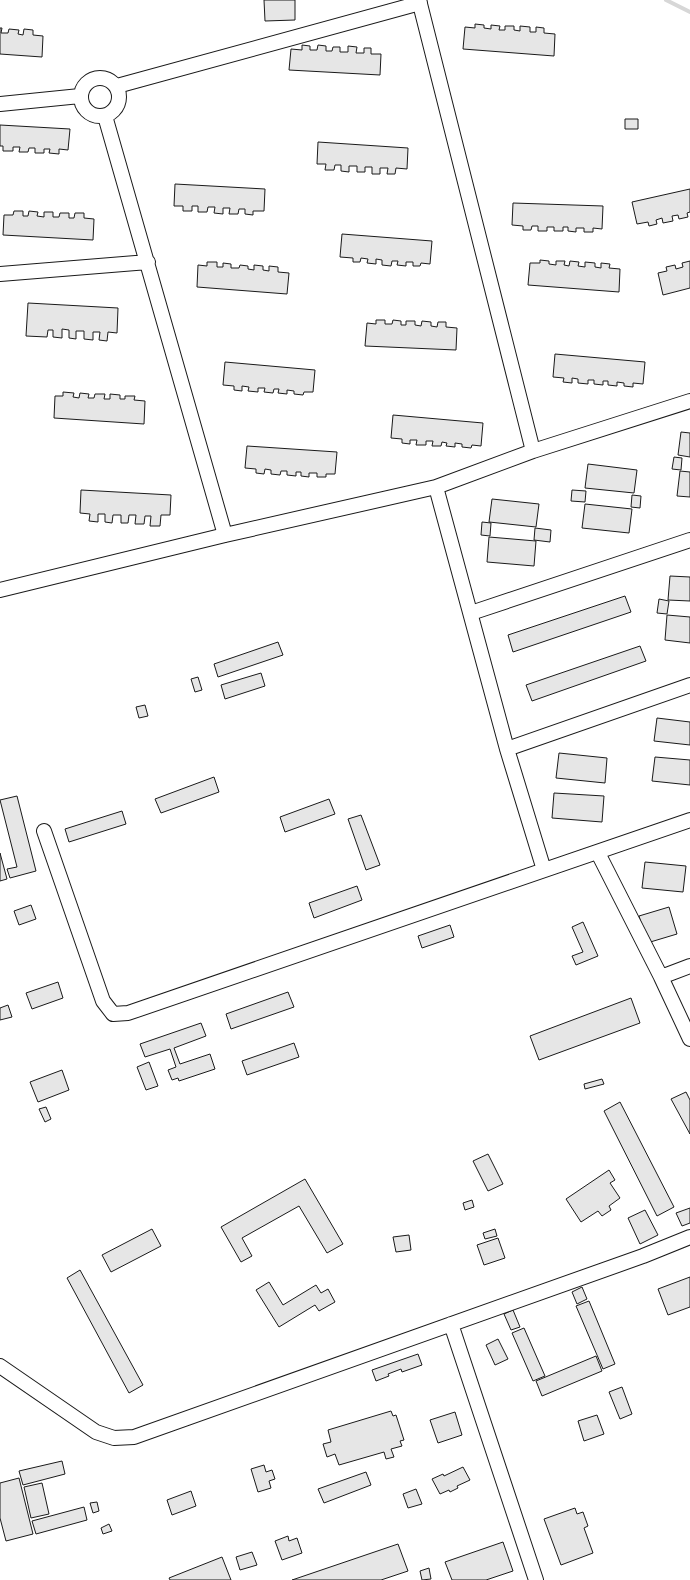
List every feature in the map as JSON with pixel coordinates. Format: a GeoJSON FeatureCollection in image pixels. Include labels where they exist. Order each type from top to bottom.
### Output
{"type":"FeatureCollection","features":[{"type":"Feature","properties":{"kind":"street"},"geometry":{"type":"LineString","coordinates":[[116,86],[419,2],[533,451]]}},
{"type":"Feature","properties":{"kind":"street"},"geometry":{"type":"LineString","coordinates":[[95,78],[107,78],[116,86],[120,98],[115,109],[105,116],[92,115],[83,108],[80,96],[84,84],[95,78]]}},
{"type":"Feature","properties":{"kind":"street"},"geometry":{"type":"LineString","coordinates":[[0,104],[80,96]]}},
{"type":"Feature","properties":{"kind":"street"},"geometry":{"type":"LineString","coordinates":[[105,116],[225,535]]}},
{"type":"Feature","properties":{"kind":"street"},"geometry":{"type":"LineString","coordinates":[[0,274],[148,262]]}},
{"type":"Feature","properties":{"kind":"street"},"geometry":{"type":"LineString","coordinates":[[0,590],[225,535],[436,487],[533,451],[690,401]]}},
{"type":"Feature","properties":{"kind":"street"},"geometry":{"type":"LineString","coordinates":[[436,487],[507,749],[544,870]]}},
{"type":"Feature","properties":{"kind":"street"},"geometry":{"type":"LineString","coordinates":[[471,613],[690,540]]}},
{"type":"Feature","properties":{"kind":"street"},"geometry":{"type":"LineString","coordinates":[[507,749],[690,685]]}},
{"type":"Feature","properties":{"kind":"street"},"geometry":{"type":"LineString","coordinates":[[44,831],[103,1001],[113,1014],[128,1014],[690,820]]}},
{"type":"Feature","properties":{"kind":"street"},"geometry":{"type":"LineString","coordinates":[[598,853],[690,1038]]}},
{"type":"Feature","properties":{"kind":"street"},"geometry":{"type":"LineString","coordinates":[[661,977],[690,966]]}},
{"type":"Feature","properties":{"kind":"street"},"geometry":{"type":"LineString","coordinates":[[0,1366],[96,1432],[114,1438],[134,1437],[643,1256],[690,1237]]}},
{"type":"Feature","properties":{"kind":"street"},"geometry":{"type":"LineString","coordinates":[[451,1324],[536,1580]]}},
{"type":"Feature","properties":{"kind":"building"},"geometry":{"type":"Polygon","coordinates":[[[264,0],[295,0],[295,20],[265,21],[264,0]]]}},
{"type":"Feature","properties":{"kind":"building"},"geometry":{"type":"Polygon","coordinates":[[[475,24],[484,25],[484,28],[491,29],[491,25],[500,26],[499,30],[505,30],[505,26],[514,26],[514,30],[520,31],[520,26],[530,27],[530,32],[536,32],[536,27],[544,28],[544,33],[555,34],[554,56],[463,49],[465,27],[475,28],[475,24]]]}},
{"type":"Feature","properties":{"kind":"building"},"geometry":{"type":"Polygon","coordinates":[[[0,28],[2,28],[1,33],[8,33],[9,29],[19,30],[18,34],[23,35],[24,29],[33,30],[33,35],[43,36],[42,57],[0,54],[0,28]]]}},
{"type":"Feature","properties":{"kind":"building"},"geometry":{"type":"Polygon","coordinates":[[[302,45],[310,46],[310,50],[317,50],[318,45],[326,46],[326,51],[332,51],[333,47],[340,47],[340,52],[348,52],[348,46],[357,47],[356,53],[364,53],[364,48],[371,48],[371,54],[381,54],[380,75],[289,70],[291,49],[302,50],[302,45]]]}},
{"type":"Feature","properties":{"kind":"building"},"geometry":{"type":"Polygon","coordinates":[[[625,119],[638,119],[638,129],[625,129],[625,119]]]}},
{"type":"Feature","properties":{"kind":"building"},"geometry":{"type":"Polygon","coordinates":[[[0,125],[70,129],[68,150],[59,149],[59,154],[49,153],[50,149],[44,149],[44,153],[35,153],[35,148],[29,148],[28,152],[19,152],[20,147],[13,147],[13,151],[3,151],[3,146],[0,146],[0,125]]]}},
{"type":"Feature","properties":{"kind":"building"},"geometry":{"type":"Polygon","coordinates":[[[318,142],[408,148],[407,169],[396,168],[395,174],[387,174],[388,168],[380,168],[380,174],[372,174],[372,167],[365,167],[365,172],[357,172],[357,166],[349,166],[349,172],[341,171],[341,165],[335,165],[334,170],[325,170],[326,164],[317,164],[318,142]]]}},
{"type":"Feature","properties":{"kind":"building"},"geometry":{"type":"Polygon","coordinates":[[[175,184],[265,189],[264,211],[253,211],[253,215],[245,214],[245,209],[239,209],[238,214],[229,214],[230,208],[223,208],[223,214],[214,213],[215,207],[208,207],[207,212],[198,212],[198,206],[192,206],[192,211],[183,211],[183,206],[174,206],[175,184]]]}},
{"type":"Feature","properties":{"kind":"building"},"geometry":{"type":"Polygon","coordinates":[[[690,189],[690,212],[687,213],[688,217],[679,219],[678,215],[672,216],[673,221],[663,223],[662,218],[656,220],[657,224],[649,226],[648,222],[637,224],[632,202],[690,189]]]}},
{"type":"Feature","properties":{"kind":"building"},"geometry":{"type":"Polygon","coordinates":[[[513,203],[603,206],[602,229],[593,228],[593,232],[584,232],[584,228],[576,228],[576,232],[568,231],[568,227],[563,227],[563,231],[554,231],[554,227],[547,227],[547,231],[538,231],[538,226],[532,226],[531,230],[523,230],[523,226],[512,225],[513,203]]]}},
{"type":"Feature","properties":{"kind":"building"},"geometry":{"type":"Polygon","coordinates":[[[14,211],[23,211],[23,216],[28,216],[29,211],[38,212],[37,216],[44,217],[44,212],[53,212],[53,217],[59,217],[60,213],[69,213],[69,218],[74,218],[75,213],[84,213],[84,218],[94,219],[93,240],[3,235],[4,215],[13,215],[14,211]]]}},
{"type":"Feature","properties":{"kind":"building"},"geometry":{"type":"Polygon","coordinates":[[[342,234],[432,241],[430,264],[421,263],[420,266],[413,266],[413,262],[406,262],[406,266],[397,265],[398,261],[392,261],[391,266],[382,265],[382,260],[376,259],[376,264],[367,263],[368,259],[361,258],[360,262],[353,262],[353,258],[340,257],[342,234]]]}},
{"type":"Feature","properties":{"kind":"building"},"geometry":{"type":"Polygon","coordinates":[[[540,260],[549,261],[549,264],[556,265],[556,261],[565,261],[564,265],[569,266],[570,261],[579,262],[578,266],[585,267],[585,262],[595,263],[595,267],[601,268],[601,263],[610,264],[609,268],[620,269],[619,292],[528,285],[530,263],[540,263],[540,260]]]}},
{"type":"Feature","properties":{"kind":"building"},"geometry":{"type":"Polygon","coordinates":[[[690,261],[690,288],[663,295],[658,273],[667,271],[666,267],[675,265],[676,269],[683,267],[682,263],[690,261]]]}},
{"type":"Feature","properties":{"kind":"building"},"geometry":{"type":"Polygon","coordinates":[[[207,262],[217,262],[217,267],[223,267],[223,263],[231,264],[231,268],[239,268],[240,265],[248,266],[248,269],[254,270],[254,265],[263,266],[263,270],[269,271],[269,266],[278,267],[278,272],[289,273],[287,294],[197,287],[198,265],[207,266],[207,262]]]}},
{"type":"Feature","properties":{"kind":"building"},"geometry":{"type":"Polygon","coordinates":[[[28,303],[118,308],[117,333],[108,332],[107,341],[99,340],[100,332],[93,332],[93,340],[84,339],[84,331],[76,331],[76,339],[69,338],[69,330],[62,329],[62,338],[53,337],[53,330],[48,330],[47,337],[26,336],[28,303]]]}},
{"type":"Feature","properties":{"kind":"building"},"geometry":{"type":"Polygon","coordinates":[[[376,320],[385,320],[385,324],[392,324],[393,320],[401,321],[401,325],[406,325],[406,321],[415,321],[415,325],[421,326],[422,321],[431,322],[431,326],[437,327],[438,322],[446,322],[446,327],[457,328],[456,350],[365,346],[367,323],[376,324],[376,320]]]}},
{"type":"Feature","properties":{"kind":"building"},"geometry":{"type":"Polygon","coordinates":[[[555,354],[645,362],[643,384],[633,383],[633,387],[624,386],[624,383],[617,382],[617,386],[608,385],[608,381],[603,381],[603,385],[594,384],[594,380],[588,380],[588,384],[578,383],[578,379],[572,378],[572,383],[563,382],[564,378],[553,377],[555,354]]]}},
{"type":"Feature","properties":{"kind":"building"},"geometry":{"type":"Polygon","coordinates":[[[225,362],[315,370],[313,392],[304,392],[303,395],[294,394],[294,391],[287,390],[287,394],[278,393],[279,389],[274,389],[273,393],[264,392],[265,388],[258,388],[258,392],[248,391],[249,387],[242,386],[242,391],[234,390],[234,386],[223,385],[225,362]]]}},
{"type":"Feature","properties":{"kind":"building"},"geometry":{"type":"Polygon","coordinates":[[[63,392],[74,393],[73,397],[79,398],[80,393],[89,394],[88,398],[94,398],[95,394],[105,394],[104,399],[110,399],[110,394],[120,395],[120,399],[125,399],[125,396],[135,396],[134,400],[145,401],[144,424],[54,418],[55,396],[63,396],[63,392]]]}},
{"type":"Feature","properties":{"kind":"building"},"geometry":{"type":"Polygon","coordinates":[[[393,415],[483,423],[481,446],[462,447],[462,444],[455,443],[455,447],[446,446],[447,443],[442,442],[441,446],[432,446],[433,441],[426,441],[426,445],[416,445],[417,440],[410,440],[410,444],[402,443],[402,439],[391,438],[393,415]]]}},
{"type":"Feature","properties":{"kind":"building"},"geometry":{"type":"Polygon","coordinates":[[[681,432],[690,433],[690,457],[678,455],[681,432]]]}},
{"type":"Feature","properties":{"kind":"building"},"geometry":{"type":"Polygon","coordinates":[[[247,446],[337,452],[335,474],[317,477],[317,473],[309,473],[309,477],[301,476],[301,472],[296,472],[296,476],[287,475],[287,471],[281,471],[280,475],[271,474],[271,470],[265,469],[264,474],[256,473],[256,469],[245,468],[247,446]]]}},
{"type":"Feature","properties":{"kind":"building"},"geometry":{"type":"Polygon","coordinates":[[[674,457],[682,458],[681,470],[672,469],[674,457]]]}},
{"type":"Feature","properties":{"kind":"building"},"geometry":{"type":"Polygon","coordinates":[[[588,464],[637,470],[634,493],[585,488],[588,464]]]}},
{"type":"Feature","properties":{"kind":"building"},"geometry":{"type":"Polygon","coordinates":[[[680,471],[690,472],[690,497],[677,496],[680,471]]]}},
{"type":"Feature","properties":{"kind":"building"},"geometry":{"type":"Polygon","coordinates":[[[81,490],[171,495],[170,515],[161,515],[160,526],[150,526],[151,516],[145,516],[144,524],[135,524],[136,515],[129,515],[128,523],[121,523],[121,515],[113,515],[112,523],[105,522],[105,514],[98,514],[98,522],[89,521],[90,514],[80,513],[81,490]]]}},
{"type":"Feature","properties":{"kind":"building"},"geometry":{"type":"Polygon","coordinates":[[[572,490],[586,491],[585,502],[571,501],[572,490]]]}},
{"type":"Feature","properties":{"kind":"building"},"geometry":{"type":"Polygon","coordinates":[[[632,495],[641,496],[640,508],[631,507],[632,495]]]}},
{"type":"Feature","properties":{"kind":"building"},"geometry":{"type":"Polygon","coordinates":[[[492,499],[539,504],[536,527],[489,522],[492,499]]]}},
{"type":"Feature","properties":{"kind":"building"},"geometry":{"type":"Polygon","coordinates":[[[585,504],[632,509],[629,533],[582,528],[585,504]]]}},
{"type":"Feature","properties":{"kind":"building"},"geometry":{"type":"Polygon","coordinates":[[[482,522],[491,523],[490,536],[481,535],[482,522]]]}},
{"type":"Feature","properties":{"kind":"building"},"geometry":{"type":"Polygon","coordinates":[[[535,528],[551,530],[550,542],[534,540],[535,528]]]}},
{"type":"Feature","properties":{"kind":"building"},"geometry":{"type":"Polygon","coordinates":[[[489,537],[536,541],[534,566],[487,562],[489,537]]]}},
{"type":"Feature","properties":{"kind":"building"},"geometry":{"type":"Polygon","coordinates":[[[670,576],[690,577],[690,601],[668,600],[670,576]]]}},
{"type":"Feature","properties":{"kind":"building"},"geometry":{"type":"Polygon","coordinates":[[[625,596],[631,612],[513,652],[508,635],[625,596]]]}},
{"type":"Feature","properties":{"kind":"building"},"geometry":{"type":"Polygon","coordinates":[[[659,599],[669,601],[667,614],[657,613],[659,599]]]}},
{"type":"Feature","properties":{"kind":"building"},"geometry":{"type":"Polygon","coordinates":[[[667,615],[690,617],[690,643],[665,640],[667,615]]]}},
{"type":"Feature","properties":{"kind":"building"},"geometry":{"type":"Polygon","coordinates":[[[278,642],[283,655],[218,677],[214,664],[278,642]]]}},
{"type":"Feature","properties":{"kind":"building"},"geometry":{"type":"Polygon","coordinates":[[[640,646],[646,661],[532,701],[526,685],[640,646]]]}},
{"type":"Feature","properties":{"kind":"building"},"geometry":{"type":"Polygon","coordinates":[[[261,673],[265,686],[225,699],[221,685],[261,673]]]}},
{"type":"Feature","properties":{"kind":"building"},"geometry":{"type":"Polygon","coordinates":[[[198,677],[202,690],[195,692],[191,679],[198,677]]]}},
{"type":"Feature","properties":{"kind":"building"},"geometry":{"type":"Polygon","coordinates":[[[145,705],[148,716],[139,718],[136,707],[145,705]]]}},
{"type":"Feature","properties":{"kind":"building"},"geometry":{"type":"Polygon","coordinates":[[[657,718],[690,722],[690,745],[654,741],[657,718]]]}},
{"type":"Feature","properties":{"kind":"building"},"geometry":{"type":"Polygon","coordinates":[[[559,753],[607,758],[605,783],[556,778],[559,753]]]}},
{"type":"Feature","properties":{"kind":"building"},"geometry":{"type":"Polygon","coordinates":[[[655,757],[690,760],[690,785],[652,781],[655,757]]]}},
{"type":"Feature","properties":{"kind":"building"},"geometry":{"type":"Polygon","coordinates":[[[214,777],[219,792],[161,813],[155,799],[214,777]]]}},
{"type":"Feature","properties":{"kind":"building"},"geometry":{"type":"Polygon","coordinates":[[[554,793],[604,796],[602,822],[552,818],[554,793]]]}},
{"type":"Feature","properties":{"kind":"building"},"geometry":{"type":"Polygon","coordinates":[[[17,796],[36,871],[10,878],[7,869],[17,867],[0,800],[17,796]]]}},
{"type":"Feature","properties":{"kind":"building"},"geometry":{"type":"Polygon","coordinates":[[[329,799],[335,814],[285,832],[280,817],[329,799]]]}},
{"type":"Feature","properties":{"kind":"building"},"geometry":{"type":"Polygon","coordinates":[[[122,811],[126,824],[69,842],[65,829],[122,811]]]}},
{"type":"Feature","properties":{"kind":"building"},"geometry":{"type":"Polygon","coordinates":[[[361,815],[380,865],[366,870],[348,819],[361,815]]]}},
{"type":"Feature","properties":{"kind":"building"},"geometry":{"type":"Polygon","coordinates":[[[0,853],[7,879],[0,881],[0,853]]]}},
{"type":"Feature","properties":{"kind":"building"},"geometry":{"type":"Polygon","coordinates":[[[645,862],[686,866],[683,892],[642,888],[645,862]]]}},
{"type":"Feature","properties":{"kind":"building"},"geometry":{"type":"Polygon","coordinates":[[[357,886],[362,900],[314,918],[309,903],[357,886]]]}},
{"type":"Feature","properties":{"kind":"building"},"geometry":{"type":"Polygon","coordinates":[[[31,905],[36,919],[19,925],[14,911],[31,905]]]}},
{"type":"Feature","properties":{"kind":"building"},"geometry":{"type":"Polygon","coordinates":[[[669,907],[677,934],[647,943],[639,916],[669,907]]]}},
{"type":"Feature","properties":{"kind":"building"},"geometry":{"type":"Polygon","coordinates":[[[583,922],[598,956],[576,965],[572,956],[583,952],[572,927],[583,922]]]}},
{"type":"Feature","properties":{"kind":"building"},"geometry":{"type":"Polygon","coordinates":[[[450,925],[454,937],[422,948],[418,936],[450,925]]]}},
{"type":"Feature","properties":{"kind":"building"},"geometry":{"type":"Polygon","coordinates":[[[58,982],[63,998],[32,1009],[26,993],[58,982]]]}},
{"type":"Feature","properties":{"kind":"building"},"geometry":{"type":"Polygon","coordinates":[[[288,992],[294,1007],[231,1029],[226,1014],[288,992]]]}},
{"type":"Feature","properties":{"kind":"building"},"geometry":{"type":"Polygon","coordinates":[[[631,998],[640,1023],[539,1060],[530,1036],[631,998]]]}},
{"type":"Feature","properties":{"kind":"building"},"geometry":{"type":"Polygon","coordinates":[[[8,1005],[12,1017],[0,1020],[0,1008],[8,1005]]]}},
{"type":"Feature","properties":{"kind":"building"},"geometry":{"type":"Polygon","coordinates":[[[201,1023],[206,1036],[174,1048],[180,1064],[210,1054],[215,1069],[179,1081],[178,1078],[172,1080],[168,1070],[176,1067],[170,1049],[145,1057],[140,1044],[201,1023]]]}},
{"type":"Feature","properties":{"kind":"building"},"geometry":{"type":"Polygon","coordinates":[[[294,1043],[299,1057],[247,1075],[242,1061],[294,1043]]]}},
{"type":"Feature","properties":{"kind":"building"},"geometry":{"type":"Polygon","coordinates":[[[149,1062],[158,1086],[146,1090],[137,1067],[149,1062]]]}},
{"type":"Feature","properties":{"kind":"building"},"geometry":{"type":"Polygon","coordinates":[[[62,1070],[69,1090],[38,1102],[30,1082],[62,1070]]]}},
{"type":"Feature","properties":{"kind":"building"},"geometry":{"type":"Polygon","coordinates":[[[602,1079],[604,1084],[585,1089],[584,1084],[602,1079]]]}},
{"type":"Feature","properties":{"kind":"building"},"geometry":{"type":"Polygon","coordinates":[[[686,1092],[690,1100],[690,1134],[671,1099],[686,1092]]]}},
{"type":"Feature","properties":{"kind":"building"},"geometry":{"type":"Polygon","coordinates":[[[620,1102],[674,1207],[657,1216],[604,1111],[620,1102]]]}},
{"type":"Feature","properties":{"kind":"building"},"geometry":{"type":"Polygon","coordinates":[[[46,1107],[51,1119],[45,1122],[39,1109],[46,1107]]]}},
{"type":"Feature","properties":{"kind":"building"},"geometry":{"type":"Polygon","coordinates":[[[488,1154],[503,1184],[488,1191],[473,1161],[488,1154]]]}},
{"type":"Feature","properties":{"kind":"building"},"geometry":{"type":"Polygon","coordinates":[[[609,1170],[615,1180],[610,1183],[620,1198],[609,1206],[611,1210],[602,1216],[598,1211],[581,1222],[566,1199],[609,1170]]]}},
{"type":"Feature","properties":{"kind":"building"},"geometry":{"type":"Polygon","coordinates":[[[305,1179],[343,1244],[327,1253],[299,1206],[242,1238],[252,1256],[241,1262],[221,1227],[305,1179]]]}},
{"type":"Feature","properties":{"kind":"building"},"geometry":{"type":"Polygon","coordinates":[[[472,1200],[474,1207],[465,1210],[463,1203],[472,1200]]]}},
{"type":"Feature","properties":{"kind":"building"},"geometry":{"type":"Polygon","coordinates":[[[690,1208],[690,1223],[682,1226],[676,1213],[690,1208]]]}},
{"type":"Feature","properties":{"kind":"building"},"geometry":{"type":"Polygon","coordinates":[[[645,1210],[658,1235],[640,1244],[628,1218],[645,1210]]]}},
{"type":"Feature","properties":{"kind":"building"},"geometry":{"type":"Polygon","coordinates":[[[152,1229],[161,1246],[111,1272],[102,1255],[152,1229]]]}},
{"type":"Feature","properties":{"kind":"building"},"geometry":{"type":"Polygon","coordinates":[[[495,1229],[497,1236],[485,1239],[483,1233],[495,1229]]]}},
{"type":"Feature","properties":{"kind":"building"},"geometry":{"type":"Polygon","coordinates":[[[409,1235],[411,1250],[396,1252],[393,1237],[409,1235]]]}},
{"type":"Feature","properties":{"kind":"building"},"geometry":{"type":"Polygon","coordinates":[[[498,1238],[505,1258],[484,1265],[477,1245],[498,1238]]]}},
{"type":"Feature","properties":{"kind":"building"},"geometry":{"type":"Polygon","coordinates":[[[80,1270],[143,1385],[129,1393],[67,1278],[80,1270]]]}},
{"type":"Feature","properties":{"kind":"building"},"geometry":{"type":"Polygon","coordinates":[[[690,1277],[690,1307],[668,1315],[658,1289],[690,1277]]]}},
{"type":"Feature","properties":{"kind":"building"},"geometry":{"type":"Polygon","coordinates":[[[269,1282],[283,1305],[316,1285],[321,1293],[328,1289],[335,1302],[319,1311],[315,1305],[279,1327],[256,1290],[269,1282]]]}},
{"type":"Feature","properties":{"kind":"building"},"geometry":{"type":"Polygon","coordinates":[[[582,1287],[587,1299],[577,1304],[572,1292],[582,1287]]]}},
{"type":"Feature","properties":{"kind":"building"},"geometry":{"type":"Polygon","coordinates":[[[589,1301],[615,1364],[603,1369],[576,1306],[589,1301]]]}},
{"type":"Feature","properties":{"kind":"building"},"geometry":{"type":"Polygon","coordinates":[[[513,1310],[520,1327],[511,1330],[504,1314],[513,1310]]]}},
{"type":"Feature","properties":{"kind":"building"},"geometry":{"type":"Polygon","coordinates":[[[524,1328],[545,1376],[533,1381],[512,1333],[524,1328]]]}},
{"type":"Feature","properties":{"kind":"building"},"geometry":{"type":"Polygon","coordinates":[[[498,1339],[508,1359],[495,1365],[486,1345],[498,1339]]]}},
{"type":"Feature","properties":{"kind":"building"},"geometry":{"type":"Polygon","coordinates":[[[418,1354],[422,1365],[402,1372],[401,1369],[376,1381],[372,1370],[418,1354]]]}},
{"type":"Feature","properties":{"kind":"building"},"geometry":{"type":"Polygon","coordinates":[[[596,1356],[602,1371],[542,1396],[536,1381],[596,1356]]]}},
{"type":"Feature","properties":{"kind":"building"},"geometry":{"type":"Polygon","coordinates":[[[622,1387],[632,1414],[620,1419],[609,1392],[622,1387]]]}},
{"type":"Feature","properties":{"kind":"building"},"geometry":{"type":"Polygon","coordinates":[[[391,1411],[393,1416],[396,1415],[404,1440],[400,1441],[402,1446],[391,1449],[394,1457],[386,1459],[384,1452],[339,1465],[335,1454],[327,1457],[323,1444],[331,1442],[328,1430],[391,1411]]]}},
{"type":"Feature","properties":{"kind":"building"},"geometry":{"type":"Polygon","coordinates":[[[455,1412],[462,1435],[438,1443],[430,1420],[455,1412]]]}},
{"type":"Feature","properties":{"kind":"building"},"geometry":{"type":"Polygon","coordinates":[[[597,1415],[604,1434],[584,1441],[578,1421],[597,1415]]]}},
{"type":"Feature","properties":{"kind":"building"},"geometry":{"type":"Polygon","coordinates":[[[62,1461],[65,1474],[23,1485],[19,1471],[62,1461]]]}},
{"type":"Feature","properties":{"kind":"building"},"geometry":{"type":"Polygon","coordinates":[[[264,1465],[266,1472],[272,1470],[275,1479],[269,1481],[271,1488],[258,1492],[251,1469],[264,1465]]]}},
{"type":"Feature","properties":{"kind":"building"},"geometry":{"type":"Polygon","coordinates":[[[463,1467],[470,1480],[457,1486],[458,1488],[450,1492],[449,1490],[440,1494],[432,1479],[443,1474],[444,1476],[463,1467]]]}},
{"type":"Feature","properties":{"kind":"building"},"geometry":{"type":"Polygon","coordinates":[[[366,1472],[371,1485],[324,1503],[318,1489],[366,1472]]]}},
{"type":"Feature","properties":{"kind":"building"},"geometry":{"type":"Polygon","coordinates":[[[19,1478],[33,1534],[6,1541],[0,1518],[0,1483],[19,1478]]]}},
{"type":"Feature","properties":{"kind":"building"},"geometry":{"type":"Polygon","coordinates":[[[42,1483],[49,1514],[31,1518],[24,1487],[42,1483]]]}},
{"type":"Feature","properties":{"kind":"building"},"geometry":{"type":"Polygon","coordinates":[[[416,1489],[422,1504],[408,1508],[403,1494],[416,1489]]]}},
{"type":"Feature","properties":{"kind":"building"},"geometry":{"type":"Polygon","coordinates":[[[191,1491],[196,1506],[172,1515],[167,1500],[191,1491]]]}},
{"type":"Feature","properties":{"kind":"building"},"geometry":{"type":"Polygon","coordinates":[[[97,1502],[99,1511],[93,1513],[90,1503],[97,1502]]]}},
{"type":"Feature","properties":{"kind":"building"},"geometry":{"type":"Polygon","coordinates":[[[84,1507],[87,1520],[36,1534],[32,1521],[84,1507]]]}},
{"type":"Feature","properties":{"kind":"building"},"geometry":{"type":"Polygon","coordinates":[[[575,1508],[577,1514],[583,1512],[588,1526],[584,1528],[593,1553],[561,1565],[544,1519],[575,1508]]]}},
{"type":"Feature","properties":{"kind":"building"},"geometry":{"type":"Polygon","coordinates":[[[109,1524],[112,1531],[103,1534],[101,1528],[109,1524]]]}},
{"type":"Feature","properties":{"kind":"building"},"geometry":{"type":"Polygon","coordinates":[[[288,1536],[289,1541],[297,1538],[302,1553],[282,1560],[275,1541],[288,1536]]]}},
{"type":"Feature","properties":{"kind":"building"},"geometry":{"type":"Polygon","coordinates":[[[503,1542],[513,1571],[486,1580],[452,1580],[445,1562],[503,1542]]]}},
{"type":"Feature","properties":{"kind":"building"},"geometry":{"type":"Polygon","coordinates":[[[398,1544],[408,1571],[381,1580],[292,1580],[398,1544]]]}},
{"type":"Feature","properties":{"kind":"building"},"geometry":{"type":"Polygon","coordinates":[[[252,1552],[257,1565],[240,1570],[236,1557],[252,1552]]]}},
{"type":"Feature","properties":{"kind":"building"},"geometry":{"type":"Polygon","coordinates":[[[222,1557],[231,1580],[170,1580],[169,1578],[222,1557]]]}},
{"type":"Feature","properties":{"kind":"building"},"geometry":{"type":"Polygon","coordinates":[[[429,1568],[431,1579],[422,1580],[420,1571],[429,1568]]]}},
{"type":"Feature","properties":{"kind":"waterway"},"geometry":{"type":"LineString","coordinates":[[666,0],[690,12]]}}]}
